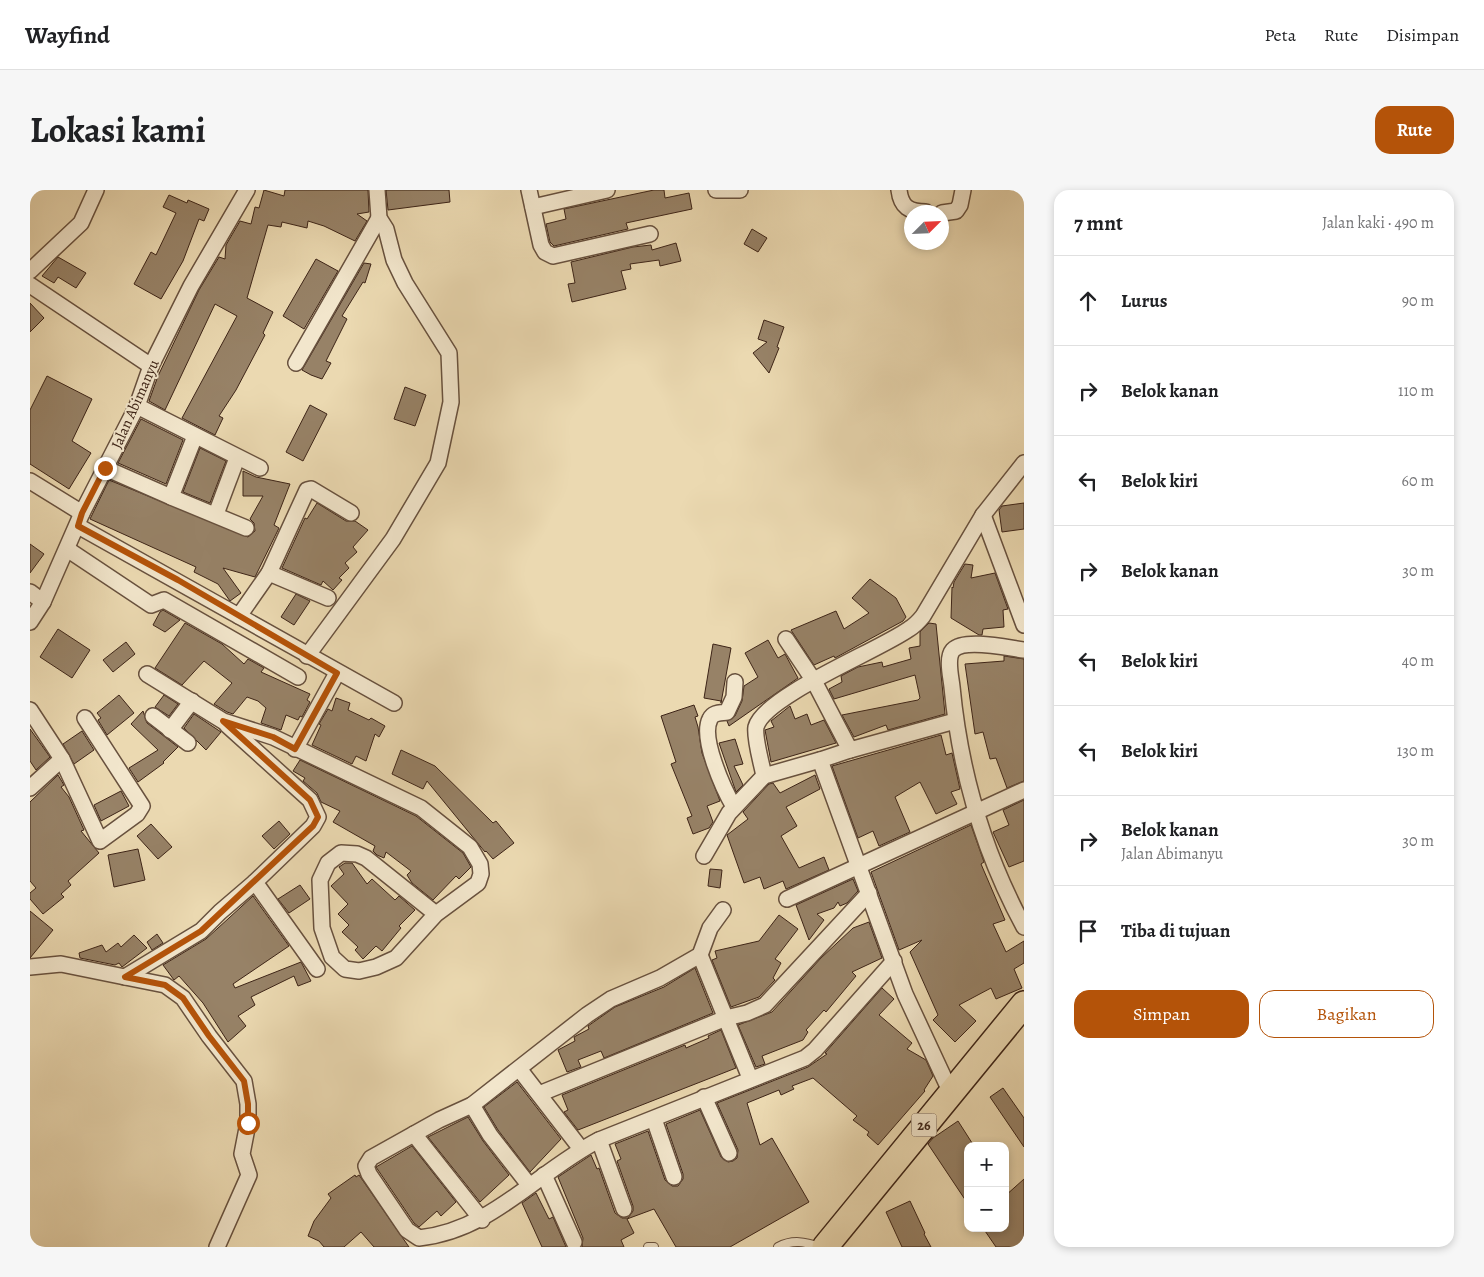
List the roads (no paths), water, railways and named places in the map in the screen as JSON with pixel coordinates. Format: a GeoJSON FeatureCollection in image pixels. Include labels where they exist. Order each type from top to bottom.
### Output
{"type":"FeatureCollection","features":[{"type":"Feature","properties":{"kind":"highway","name":"26"},"geometry":{"type":"LineString","coordinates":[[823,1247],[1024,1004]]}},
{"type":"Feature","properties":{"kind":"street"},"geometry":{"type":"LineString","coordinates":[[30,271],[82,223],[96,190]]}},
{"type":"Feature","properties":{"kind":"street","name":"Jalan Abimanyu"},"geometry":{"type":"LineString","coordinates":[[30,622],[43,602],[80,519],[137,406],[151,366],[191,286],[247,190]]}},
{"type":"Feature","properties":{"kind":"street"},"geometry":{"type":"LineString","coordinates":[[307,656],[393,539],[438,463],[451,402],[449,353],[405,283],[394,260],[386,229],[379,218],[377,190]]}},
{"type":"Feature","properties":{"kind":"street"},"geometry":{"type":"LineString","coordinates":[[529,190],[541,245],[545,252],[554,256],[650,234]]}},
{"type":"Feature","properties":{"kind":"street"},"geometry":{"type":"LineString","coordinates":[[533,207],[607,190]]}},
{"type":"Feature","properties":{"kind":"street"},"geometry":{"type":"LineString","coordinates":[[716,190],[740,190]]}},
{"type":"Feature","properties":{"kind":"street"},"geometry":{"type":"LineString","coordinates":[[899,190],[900,199],[904,206]]}},
{"type":"Feature","properties":{"kind":"street"},"geometry":{"type":"LineString","coordinates":[[949,212],[956,211],[960,205],[963,190]]}},
{"type":"Feature","properties":{"kind":"street"},"geometry":{"type":"LineString","coordinates":[[296,363],[379,218]]}},
{"type":"Feature","properties":{"kind":"street"},"geometry":{"type":"LineString","coordinates":[[30,285],[151,366]]}},
{"type":"Feature","properties":{"kind":"street"},"geometry":{"type":"LineString","coordinates":[[137,406],[260,468]]}},
{"type":"Feature","properties":{"kind":"street"},"geometry":{"type":"LineString","coordinates":[[171,497],[195,436]]}},
{"type":"Feature","properties":{"kind":"street"},"geometry":{"type":"LineString","coordinates":[[216,514],[237,458]]}},
{"type":"Feature","properties":{"kind":"street"},"geometry":{"type":"LineString","coordinates":[[764,776],[756,729],[760,718],[768,710],[814,681],[910,629],[923,616],[983,515],[1024,463]]}},
{"type":"Feature","properties":{"kind":"street"},"geometry":{"type":"LineString","coordinates":[[105,468],[246,528]]}},
{"type":"Feature","properties":{"kind":"street"},"geometry":{"type":"LineString","coordinates":[[30,481],[80,519],[239,616],[337,673],[394,703]]}},
{"type":"Feature","properties":{"kind":"street"},"geometry":{"type":"LineString","coordinates":[[239,616],[269,572],[307,490],[311,489],[351,512]]}},
{"type":"Feature","properties":{"kind":"street"},"geometry":{"type":"LineString","coordinates":[[983,515],[1024,625]]}},
{"type":"Feature","properties":{"kind":"street"},"geometry":{"type":"LineString","coordinates":[[67,549],[151,605],[164,600],[298,677]]}},
{"type":"Feature","properties":{"kind":"street"},"geometry":{"type":"LineString","coordinates":[[269,572],[328,598]]}},
{"type":"Feature","properties":{"kind":"street"},"geometry":{"type":"LineString","coordinates":[[30,592],[43,602]]}},
{"type":"Feature","properties":{"kind":"street"},"geometry":{"type":"LineString","coordinates":[[786,639],[814,681],[850,750]]}},
{"type":"Feature","properties":{"kind":"street"},"geometry":{"type":"LineString","coordinates":[[1024,650],[970,644],[960,646],[952,651],[949,661],[955,720],[976,812],[1004,889],[1024,927]]}},
{"type":"Feature","properties":{"kind":"street"},"geometry":{"type":"LineString","coordinates":[[295,749],[337,673]]}},
{"type":"Feature","properties":{"kind":"street"},"geometry":{"type":"LineString","coordinates":[[125,977],[201,931],[313,826],[318,817],[310,800],[223,721],[147,674]]}},
{"type":"Feature","properties":{"kind":"street"},"geometry":{"type":"LineString","coordinates":[[734,807],[724,790],[714,764],[708,730],[710,719],[714,714],[727,712],[732,705],[735,682]]}},
{"type":"Feature","properties":{"kind":"street"},"geometry":{"type":"LineString","coordinates":[[170,730],[192,701]]}},
{"type":"Feature","properties":{"kind":"street"},"geometry":{"type":"LineString","coordinates":[[30,710],[62,759],[100,841],[137,814],[142,806],[86,718]]}},
{"type":"Feature","properties":{"kind":"street"},"geometry":{"type":"LineString","coordinates":[[153,716],[188,743]]}},
{"type":"Feature","properties":{"kind":"street"},"geometry":{"type":"LineString","coordinates":[[704,856],[734,807],[764,776],[955,720]]}},
{"type":"Feature","properties":{"kind":"street"},"geometry":{"type":"LineString","coordinates":[[223,721],[273,737],[422,808],[470,847],[480,864],[478,882],[436,914],[396,958],[376,968],[359,971],[345,969],[332,957],[322,928],[320,880],[328,863],[341,853],[357,854],[366,858],[436,914]]}},
{"type":"Feature","properties":{"kind":"street"},"geometry":{"type":"LineString","coordinates":[[30,788],[62,759]]}},
{"type":"Feature","properties":{"kind":"street"},"geometry":{"type":"LineString","coordinates":[[820,760],[906,994],[951,1093]]}},
{"type":"Feature","properties":{"kind":"street"},"geometry":{"type":"LineString","coordinates":[[787,898],[1024,790]]}},
{"type":"Feature","properties":{"kind":"street"},"geometry":{"type":"LineString","coordinates":[[255,882],[318,969]]}},
{"type":"Feature","properties":{"kind":"street"},"geometry":{"type":"LineString","coordinates":[[538,1094],[726,1018],[747,1013],[765,1005],[869,893]]}},
{"type":"Feature","properties":{"kind":"street"},"geometry":{"type":"LineString","coordinates":[[723,910],[710,928],[700,956],[660,978],[610,999],[472,1105],[371,1158],[366,1166],[407,1230],[418,1238],[429,1238],[482,1220],[580,1149],[750,1078],[791,1064],[816,1050],[894,961]]}},
{"type":"Feature","properties":{"kind":"street"},"geometry":{"type":"LineString","coordinates":[[700,956],[750,1078]]}},
{"type":"Feature","properties":{"kind":"street"},"geometry":{"type":"LineString","coordinates":[[30,968],[61,964],[165,985],[183,998],[209,1036],[244,1081],[248,1114],[242,1154],[249,1175],[217,1247]]}},
{"type":"Feature","properties":{"kind":"street"},"geometry":{"type":"LineString","coordinates":[[520,1070],[580,1149]]}},
{"type":"Feature","properties":{"kind":"street"},"geometry":{"type":"LineString","coordinates":[[704,1098],[729,1153]]}},
{"type":"Feature","properties":{"kind":"street"},"geometry":{"type":"LineString","coordinates":[[472,1105],[490,1136],[529,1185]]}},
{"type":"Feature","properties":{"kind":"street"},"geometry":{"type":"LineString","coordinates":[[654,1119],[674,1177]]}},
{"type":"Feature","properties":{"kind":"street"},"geometry":{"type":"LineString","coordinates":[[414,1134],[482,1220]]}},
{"type":"Feature","properties":{"kind":"street"},"geometry":{"type":"LineString","coordinates":[[599,1140],[624,1209]]}},
{"type":"Feature","properties":{"kind":"street"},"geometry":{"type":"LineString","coordinates":[[544,1175],[574,1242]]}},
{"type":"Feature","properties":{"kind":"lane"},"geometry":{"type":"LineString","coordinates":[[778,1247],[788,1242],[804,1242],[823,1247]]}},
{"type":"Feature","properties":{"kind":"lane"},"geometry":{"type":"LineString","coordinates":[[648,1247],[654,1247]]}}]}
